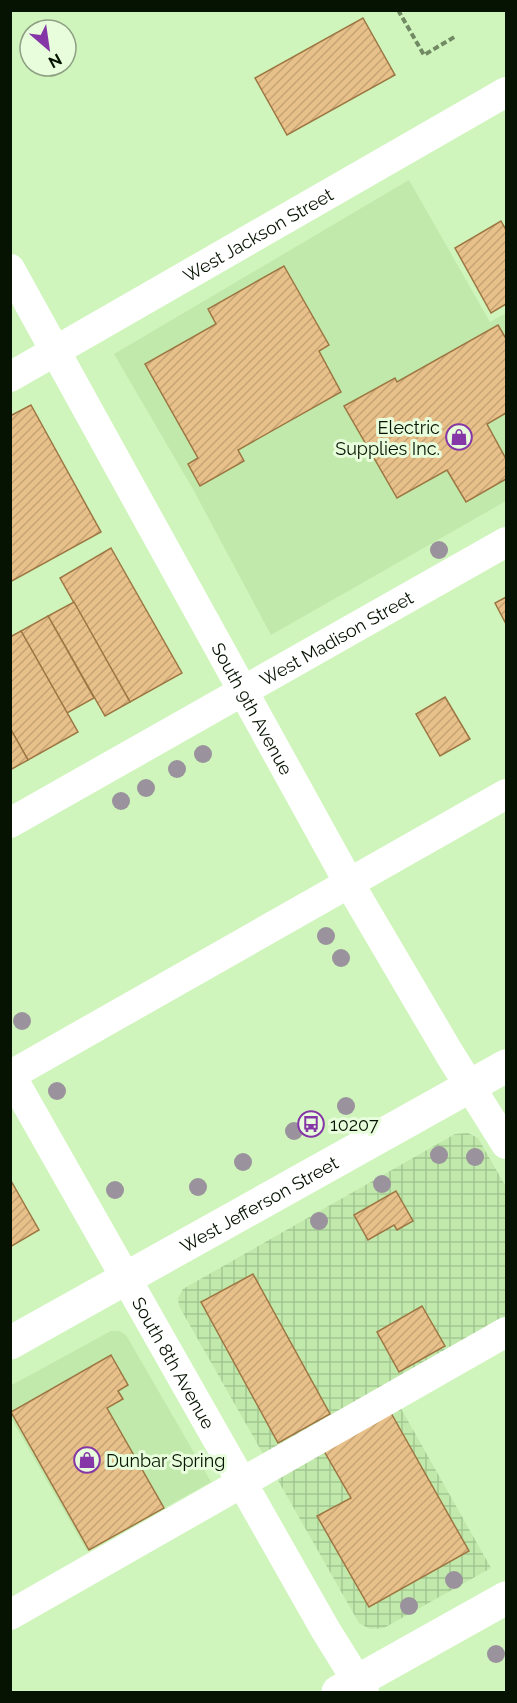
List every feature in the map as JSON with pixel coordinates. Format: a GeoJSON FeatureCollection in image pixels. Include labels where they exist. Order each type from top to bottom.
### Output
{"type":"FeatureCollection","features":[{"type":"Feature","properties":{"kind":"main road","name":"West Jefferson Street"},"geometry":{"type":"LineString","coordinates":[[10,1343],[507,1066]]}},
{"type":"Feature","properties":{"kind":"main road"},"geometry":{"type":"LineString","coordinates":[[353,1689],[507,1598]]}},
{"type":"Feature","properties":{"kind":"street","name":"West Jackson Street"},"geometry":{"type":"LineString","coordinates":[[10,377],[507,92]]}},
{"type":"Feature","properties":{"kind":"street","name":"South 9th Avenue"},"geometry":{"type":"LineString","coordinates":[[10,269],[349,883],[507,1144]]}},
{"type":"Feature","properties":{"kind":"street","name":"West Madison Street"},"geometry":{"type":"LineString","coordinates":[[10,823],[507,542]]}},
{"type":"Feature","properties":{"kind":"street"},"geometry":{"type":"LineString","coordinates":[[11,1074],[507,794]]}},
{"type":"Feature","properties":{"kind":"street","name":"South 8th Avenue"},"geometry":{"type":"LineString","coordinates":[[11,1074],[325,1629],[353,1689]]}},
{"type":"Feature","properties":{"kind":"street"},"geometry":{"type":"LineString","coordinates":[[10,1616],[507,1332]]}},
{"type":"Feature","properties":{"kind":"path"},"geometry":{"type":"LineString","coordinates":[[398,10],[424,55],[456,36]]}},
{"type":"Feature","properties":{"kind":"shaded area"},"geometry":{"type":"Polygon","coordinates":[[[409,180],[490,322],[506,313],[506,501],[271,635],[194,491],[114,354],[409,180]]]}},
{"type":"Feature","properties":{"kind":"shaded area"},"geometry":{"type":"Polygon","coordinates":[[[468,1133],[478,1138],[506,1187],[506,1346],[399,1405],[491,1568],[384,1628],[370,1629],[359,1623],[179,1306],[178,1298],[183,1289],[455,1134],[468,1133]]]}},
{"type":"Feature","properties":{"kind":"shaded area"},"geometry":{"type":"Polygon","coordinates":[[[111,1331],[119,1331],[126,1335],[211,1482],[87,1551],[11,1418],[10,1386],[111,1331]]]}},
{"type":"Feature","properties":{"kind":"building"},"geometry":{"type":"Polygon","coordinates":[[[363,18],[395,75],[287,135],[255,78],[363,18]]]}},
{"type":"Feature","properties":{"kind":"building"},"geometry":{"type":"Polygon","coordinates":[[[501,221],[506,230],[506,304],[491,313],[455,248],[501,221]]]}},
{"type":"Feature","properties":{"kind":"building"},"geometry":{"type":"Polygon","coordinates":[[[284,266],[329,345],[319,351],[341,392],[238,450],[244,461],[200,486],[188,464],[198,458],[145,364],[216,324],[208,309],[284,266]]]}},
{"type":"Feature","properties":{"kind":"building"},"geometry":{"type":"Polygon","coordinates":[[[498,325],[506,336],[506,413],[487,424],[506,459],[506,479],[466,502],[447,470],[397,498],[344,406],[395,378],[397,382],[498,325]]]}},
{"type":"Feature","properties":{"kind":"building"},"geometry":{"type":"Polygon","coordinates":[[[31,405],[101,532],[10,582],[10,416],[31,405]]]}},
{"type":"Feature","properties":{"kind":"building"},"geometry":{"type":"Polygon","coordinates":[[[111,548],[182,673],[130,702],[60,578],[111,548]]]}},
{"type":"Feature","properties":{"kind":"building"},"geometry":{"type":"Polygon","coordinates":[[[506,597],[506,624],[495,603],[506,597]]]}},
{"type":"Feature","properties":{"kind":"building"},"geometry":{"type":"Polygon","coordinates":[[[74,602],[130,702],[105,716],[48,616],[74,602]]]}},
{"type":"Feature","properties":{"kind":"building"},"geometry":{"type":"Polygon","coordinates":[[[48,616],[94,698],[67,713],[21,631],[48,616]]]}},
{"type":"Feature","properties":{"kind":"building"},"geometry":{"type":"Polygon","coordinates":[[[21,631],[78,732],[28,760],[10,728],[10,637],[21,631]]]}},
{"type":"Feature","properties":{"kind":"building"},"geometry":{"type":"Polygon","coordinates":[[[445,697],[470,739],[440,756],[416,714],[445,697]]]}},
{"type":"Feature","properties":{"kind":"building"},"geometry":{"type":"Polygon","coordinates":[[[10,728],[28,760],[10,770],[10,728]]]}},
{"type":"Feature","properties":{"kind":"building"},"geometry":{"type":"Polygon","coordinates":[[[10,1179],[39,1230],[10,1247],[10,1179]]]}},
{"type":"Feature","properties":{"kind":"building"},"geometry":{"type":"Polygon","coordinates":[[[396,1191],[413,1221],[397,1230],[394,1225],[368,1240],[354,1215],[396,1191]]]}},
{"type":"Feature","properties":{"kind":"building"},"geometry":{"type":"Polygon","coordinates":[[[253,1274],[330,1414],[278,1443],[201,1302],[253,1274]]]}},
{"type":"Feature","properties":{"kind":"building"},"geometry":{"type":"Polygon","coordinates":[[[422,1306],[445,1346],[399,1372],[377,1332],[422,1306]]]}},
{"type":"Feature","properties":{"kind":"building","name":"Dunbar Spring"},"geometry":{"type":"Polygon","coordinates":[[[111,1355],[128,1385],[118,1391],[123,1399],[107,1408],[164,1508],[89,1550],[11,1412],[111,1355]]]}},
{"type":"Feature","properties":{"kind":"building"},"geometry":{"type":"Polygon","coordinates":[[[391,1413],[469,1551],[369,1607],[317,1516],[351,1498],[324,1451],[391,1413]]]}},
{"type":"Feature","properties":{"kind":"place","name":"Electric Supplies Inc."},"geometry":{"type":"Point","coordinates":[459,437]}},
{"type":"Feature","properties":{"kind":"place","name":"10207"},"geometry":{"type":"Point","coordinates":[311,1124]}},
{"type":"Feature","properties":{"kind":"place","name":"Dunbar Spring"},"geometry":{"type":"Point","coordinates":[87,1460]}}]}
